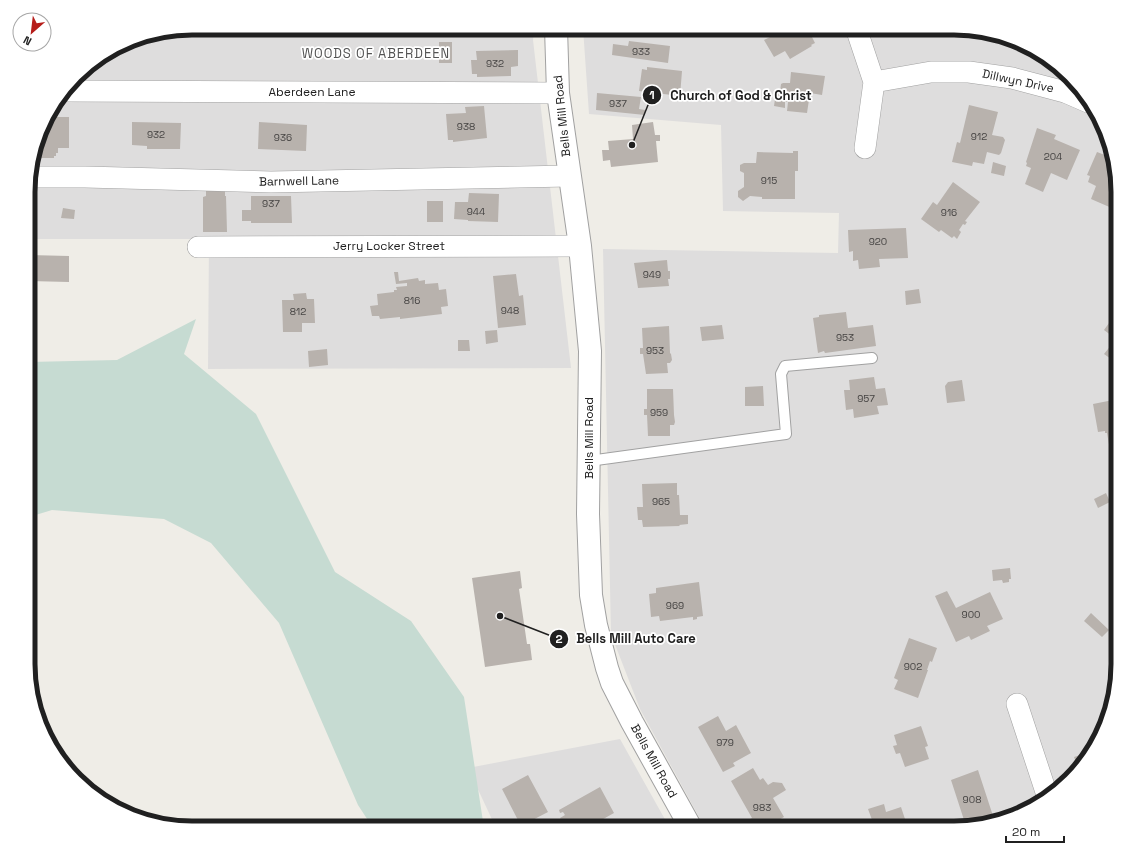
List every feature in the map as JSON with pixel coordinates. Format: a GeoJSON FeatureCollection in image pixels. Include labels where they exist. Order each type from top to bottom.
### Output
{"type":"FeatureCollection","features":[{"type":"Feature","properties":{"kind":"street","name":"Bells Mill Road"},"geometry":{"type":"LineString","coordinates":[[556,35],[558,93],[580,246],[590,351],[588,514],[591,595],[596,625],[612,683],[687,821]]}},
{"type":"Feature","properties":{"kind":"street"},"geometry":{"type":"LineString","coordinates":[[858,35],[874,82],[865,148]]}},
{"type":"Feature","properties":{"kind":"street","name":"Dillwyn Drive"},"geometry":{"type":"LineString","coordinates":[[874,82],[931,72],[969,72],[1012,78],[1065,92],[1080,99]]}},
{"type":"Feature","properties":{"kind":"street","name":"Aberdeen Lane"},"geometry":{"type":"LineString","coordinates":[[72,91],[558,93]]}},
{"type":"Feature","properties":{"kind":"street","name":"Barnwell Lane"},"geometry":{"type":"LineString","coordinates":[[36,177],[271,182],[569,176]]}},
{"type":"Feature","properties":{"kind":"street","name":"Jerry Locker Street"},"geometry":{"type":"LineString","coordinates":[[198,247],[580,246]]}},
{"type":"Feature","properties":{"kind":"street"},"geometry":{"type":"LineString","coordinates":[[1018,704],[1046,792]]}},
{"type":"Feature","properties":{"kind":"lane"},"geometry":{"type":"LineString","coordinates":[[589,461],[786,434],[781,374],[785,366],[872,358]]}},
{"type":"Feature","properties":{"kind":"shaded area"},"geometry":{"type":"Polygon","coordinates":[[[182,35],[533,35],[571,368],[208,369],[209,239],[35,239],[35,182],[43,142],[51,123],[67,97],[81,81],[105,61],[142,43],[182,35]]]}},
{"type":"Feature","properties":{"kind":"shaded area"},"geometry":{"type":"Polygon","coordinates":[[[583,35],[974,36],[1004,43],[1041,61],[1065,81],[1085,105],[1103,142],[1111,182],[1111,674],[1103,714],[1085,751],[1065,775],[1041,795],[1004,813],[964,821],[701,821],[640,709],[611,634],[603,249],[838,253],[839,213],[723,211],[721,125],[589,114],[583,35]]]}},
{"type":"Feature","properties":{"kind":"shaded area"},"geometry":{"type":"Polygon","coordinates":[[[620,739],[666,821],[493,821],[468,768],[620,739]]]}},
{"type":"Feature","properties":{"kind":"green space"},"geometry":{"type":"Polygon","coordinates":[[[196,319],[184,354],[256,414],[335,572],[411,621],[464,697],[483,821],[368,821],[358,805],[279,623],[211,543],[164,519],[52,510],[35,515],[35,362],[117,360],[196,319]]]}},
{"type":"Feature","properties":{"kind":"building"},"geometry":{"type":"Polygon","coordinates":[[[774,35],[811,35],[815,43],[790,59],[785,51],[774,57],[764,40],[774,35]]]}},
{"type":"Feature","properties":{"kind":"building"},"geometry":{"type":"Polygon","coordinates":[[[629,41],[670,46],[668,63],[612,55],[613,44],[628,46],[629,41]]]}},
{"type":"Feature","properties":{"kind":"building"},"geometry":{"type":"Polygon","coordinates":[[[439,42],[452,42],[452,63],[439,63],[439,42]]]}},
{"type":"Feature","properties":{"kind":"building"},"geometry":{"type":"Polygon","coordinates":[[[518,50],[518,66],[511,67],[511,76],[477,77],[477,74],[472,74],[471,60],[477,60],[476,51],[518,50]]]}},
{"type":"Feature","properties":{"kind":"building"},"geometry":{"type":"Polygon","coordinates":[[[647,67],[682,71],[680,96],[639,91],[642,69],[647,70],[647,67]]]}},
{"type":"Feature","properties":{"kind":"building"},"geometry":{"type":"Polygon","coordinates":[[[791,72],[825,76],[822,95],[810,93],[807,113],[787,111],[788,102],[785,102],[785,108],[774,106],[776,92],[780,92],[781,84],[790,83],[791,72]]]}},
{"type":"Feature","properties":{"kind":"building"},"geometry":{"type":"Polygon","coordinates":[[[597,93],[641,97],[639,109],[645,110],[645,115],[596,110],[597,93]]]}},
{"type":"Feature","properties":{"kind":"building"},"geometry":{"type":"Polygon","coordinates":[[[969,105],[998,112],[992,135],[1003,137],[1005,140],[999,155],[987,152],[984,164],[973,162],[972,166],[952,162],[957,142],[960,143],[969,105]]]}},
{"type":"Feature","properties":{"kind":"building"},"geometry":{"type":"Polygon","coordinates":[[[484,106],[487,138],[453,142],[453,140],[448,140],[446,114],[466,113],[465,107],[484,106]]]}},
{"type":"Feature","properties":{"kind":"building"},"geometry":{"type":"Polygon","coordinates":[[[57,113],[57,117],[69,117],[69,148],[58,148],[58,153],[56,153],[54,158],[40,158],[43,142],[57,113]]]}},
{"type":"Feature","properties":{"kind":"building"},"geometry":{"type":"Polygon","coordinates":[[[132,122],[181,123],[180,149],[147,149],[147,146],[132,145],[132,122]]]}},
{"type":"Feature","properties":{"kind":"building"},"geometry":{"type":"Polygon","coordinates":[[[259,122],[307,125],[306,151],[258,149],[259,122]]]}},
{"type":"Feature","properties":{"kind":"building"},"geometry":{"type":"Polygon","coordinates":[[[653,122],[655,135],[660,135],[660,141],[656,141],[658,162],[611,167],[610,160],[603,161],[602,150],[609,150],[608,141],[633,139],[632,125],[653,122]]]}},
{"type":"Feature","properties":{"kind":"building"},"geometry":{"type":"Polygon","coordinates":[[[1037,128],[1056,135],[1054,139],[1080,150],[1067,180],[1051,173],[1043,192],[1025,184],[1031,168],[1026,166],[1026,162],[1037,128]]]}},
{"type":"Feature","properties":{"kind":"building"},"geometry":{"type":"Polygon","coordinates":[[[793,151],[798,151],[798,171],[795,171],[795,199],[762,199],[762,197],[750,196],[743,201],[738,197],[738,191],[744,187],[744,173],[740,171],[740,165],[744,163],[756,163],[757,152],[793,153],[793,151]]]}},
{"type":"Feature","properties":{"kind":"building"},"geometry":{"type":"Polygon","coordinates":[[[1097,152],[1107,156],[1111,182],[1111,208],[1091,199],[1096,186],[1088,182],[1090,176],[1087,175],[1097,152]]]}},
{"type":"Feature","properties":{"kind":"building"},"geometry":{"type":"Polygon","coordinates":[[[993,162],[1006,166],[1004,176],[991,173],[993,162]]]}},
{"type":"Feature","properties":{"kind":"building"},"geometry":{"type":"Polygon","coordinates":[[[953,182],[980,202],[965,221],[967,222],[965,225],[963,224],[959,230],[961,232],[957,239],[954,236],[952,238],[941,230],[939,232],[921,219],[933,202],[937,205],[953,182]]]}},
{"type":"Feature","properties":{"kind":"building"},"geometry":{"type":"Polygon","coordinates":[[[206,189],[225,189],[227,232],[203,232],[203,197],[206,196],[206,189]]]}},
{"type":"Feature","properties":{"kind":"building"},"geometry":{"type":"Polygon","coordinates":[[[469,193],[499,194],[498,222],[454,219],[455,202],[468,202],[469,193]]]}},
{"type":"Feature","properties":{"kind":"building"},"geometry":{"type":"Polygon","coordinates":[[[251,196],[291,196],[292,223],[251,223],[251,221],[242,221],[242,210],[251,210],[251,196]]]}},
{"type":"Feature","properties":{"kind":"building"},"geometry":{"type":"Polygon","coordinates":[[[427,201],[443,201],[443,222],[427,222],[427,201]]]}},
{"type":"Feature","properties":{"kind":"building"},"geometry":{"type":"Polygon","coordinates":[[[63,208],[75,210],[74,219],[61,218],[63,208]]]}},
{"type":"Feature","properties":{"kind":"building"},"geometry":{"type":"Polygon","coordinates":[[[906,228],[908,258],[879,259],[880,267],[859,269],[858,260],[853,261],[853,251],[849,252],[848,230],[906,228]]]}},
{"type":"Feature","properties":{"kind":"building"},"geometry":{"type":"Polygon","coordinates":[[[35,255],[69,256],[69,282],[35,281],[35,255]]]}},
{"type":"Feature","properties":{"kind":"building"},"geometry":{"type":"Polygon","coordinates":[[[667,260],[668,271],[670,271],[670,279],[668,279],[669,286],[638,288],[634,263],[667,260]]]}},
{"type":"Feature","properties":{"kind":"building"},"geometry":{"type":"Polygon","coordinates":[[[394,272],[398,272],[399,281],[418,278],[419,281],[425,280],[425,284],[438,283],[439,290],[446,289],[448,306],[441,307],[442,314],[400,319],[400,317],[380,319],[379,316],[372,316],[370,306],[378,305],[377,294],[394,292],[394,290],[397,290],[396,287],[407,286],[407,283],[396,284],[394,272]]]}},
{"type":"Feature","properties":{"kind":"building"},"geometry":{"type":"Polygon","coordinates":[[[516,274],[519,296],[523,295],[526,325],[498,328],[493,276],[516,274]]]}},
{"type":"Feature","properties":{"kind":"building"},"geometry":{"type":"Polygon","coordinates":[[[919,289],[921,303],[906,305],[905,291],[919,289]]]}},
{"type":"Feature","properties":{"kind":"building"},"geometry":{"type":"Polygon","coordinates":[[[306,293],[307,299],[314,299],[315,323],[302,323],[302,332],[283,332],[282,300],[294,300],[293,294],[306,293]]]}},
{"type":"Feature","properties":{"kind":"building"},"geometry":{"type":"Polygon","coordinates":[[[846,312],[848,328],[873,325],[876,346],[825,353],[824,351],[818,353],[813,318],[819,317],[819,315],[846,312]]]}},
{"type":"Feature","properties":{"kind":"building"},"geometry":{"type":"Polygon","coordinates":[[[1111,320],[1111,335],[1104,330],[1111,320]]]}},
{"type":"Feature","properties":{"kind":"building"},"geometry":{"type":"Polygon","coordinates":[[[722,325],[724,339],[702,341],[700,327],[722,325]]]}},
{"type":"Feature","properties":{"kind":"building"},"geometry":{"type":"Polygon","coordinates":[[[669,326],[670,353],[672,360],[670,363],[667,363],[668,373],[646,374],[643,354],[640,354],[640,348],[643,348],[642,328],[669,326]]]}},
{"type":"Feature","properties":{"kind":"building"},"geometry":{"type":"Polygon","coordinates":[[[497,330],[498,342],[486,344],[485,331],[497,330]]]}},
{"type":"Feature","properties":{"kind":"building"},"geometry":{"type":"Polygon","coordinates":[[[458,340],[469,340],[470,351],[458,351],[458,340]]]}},
{"type":"Feature","properties":{"kind":"building"},"geometry":{"type":"Polygon","coordinates":[[[1111,345],[1111,359],[1104,354],[1111,345]]]}},
{"type":"Feature","properties":{"kind":"building"},"geometry":{"type":"Polygon","coordinates":[[[327,349],[328,365],[309,367],[308,351],[327,349]]]}},
{"type":"Feature","properties":{"kind":"building"},"geometry":{"type":"Polygon","coordinates":[[[874,377],[876,389],[885,388],[888,405],[877,406],[879,414],[854,418],[853,409],[846,410],[844,390],[850,390],[849,380],[874,377]]]}},
{"type":"Feature","properties":{"kind":"building"},"geometry":{"type":"Polygon","coordinates":[[[962,380],[965,401],[947,403],[945,386],[948,382],[962,380]]]}},
{"type":"Feature","properties":{"kind":"building"},"geometry":{"type":"Polygon","coordinates":[[[763,386],[764,406],[745,406],[745,387],[763,386]]]}},
{"type":"Feature","properties":{"kind":"building"},"geometry":{"type":"Polygon","coordinates":[[[647,389],[673,389],[675,422],[674,425],[670,425],[670,436],[648,436],[647,415],[644,415],[644,409],[647,409],[647,389]]]}},
{"type":"Feature","properties":{"kind":"building"},"geometry":{"type":"Polygon","coordinates":[[[1111,400],[1111,456],[1107,433],[1105,433],[1105,431],[1098,432],[1093,404],[1111,400]]]}},
{"type":"Feature","properties":{"kind":"building"},"geometry":{"type":"Polygon","coordinates":[[[677,483],[680,515],[688,515],[688,524],[679,525],[680,526],[643,527],[642,520],[638,520],[637,507],[643,507],[642,484],[677,483]]]}},
{"type":"Feature","properties":{"kind":"building"},"geometry":{"type":"Polygon","coordinates":[[[1106,493],[1110,502],[1098,508],[1094,499],[1106,493]]]}},
{"type":"Feature","properties":{"kind":"building"},"geometry":{"type":"Polygon","coordinates":[[[1010,568],[1011,579],[1009,579],[1009,582],[1003,583],[1002,580],[993,581],[992,570],[1010,568]]]}},
{"type":"Feature","properties":{"kind":"building"},"geometry":{"type":"Polygon","coordinates":[[[520,571],[522,588],[519,589],[527,644],[530,644],[532,660],[485,667],[472,578],[520,571]]]}},
{"type":"Feature","properties":{"kind":"building"},"geometry":{"type":"Polygon","coordinates":[[[699,582],[703,616],[697,617],[697,619],[693,620],[693,617],[660,621],[659,616],[651,617],[649,594],[656,593],[656,588],[699,582]]]}},
{"type":"Feature","properties":{"kind":"building"},"geometry":{"type":"Polygon","coordinates":[[[947,591],[956,608],[990,592],[1003,619],[987,626],[990,631],[971,640],[969,636],[956,642],[935,596],[947,591]]]}},
{"type":"Feature","properties":{"kind":"building"},"geometry":{"type":"Polygon","coordinates":[[[1091,613],[1109,630],[1102,637],[1084,621],[1091,613]]]}},
{"type":"Feature","properties":{"kind":"building"},"geometry":{"type":"Polygon","coordinates":[[[909,638],[937,648],[932,662],[930,661],[918,698],[894,689],[898,680],[894,678],[909,638]]]}},
{"type":"Feature","properties":{"kind":"building"},"geometry":{"type":"Polygon","coordinates":[[[718,716],[726,731],[736,725],[751,753],[733,763],[735,766],[723,772],[698,727],[718,716]]]}},
{"type":"Feature","properties":{"kind":"building"},"geometry":{"type":"Polygon","coordinates":[[[921,726],[928,746],[925,747],[929,759],[905,767],[900,753],[896,754],[893,746],[897,745],[894,735],[921,726]]]}},
{"type":"Feature","properties":{"kind":"building"},"geometry":{"type":"Polygon","coordinates":[[[1082,754],[1076,762],[1074,757],[1082,754]]]}},
{"type":"Feature","properties":{"kind":"building"},"geometry":{"type":"Polygon","coordinates":[[[753,768],[760,780],[763,778],[768,785],[773,782],[782,783],[786,790],[773,798],[784,817],[777,821],[751,821],[750,819],[752,818],[731,781],[753,768]]]}},
{"type":"Feature","properties":{"kind":"building"},"geometry":{"type":"Polygon","coordinates":[[[978,770],[993,816],[974,820],[972,820],[971,818],[964,820],[951,780],[978,770]]]}},
{"type":"Feature","properties":{"kind":"building"},"geometry":{"type":"Polygon","coordinates":[[[528,775],[548,812],[531,821],[518,821],[502,789],[528,775]]]}},
{"type":"Feature","properties":{"kind":"building"},"geometry":{"type":"Polygon","coordinates":[[[600,787],[614,813],[600,821],[562,821],[560,818],[565,815],[563,812],[560,813],[559,810],[600,787]]]}},
{"type":"Feature","properties":{"kind":"building"},"geometry":{"type":"Polygon","coordinates":[[[884,804],[886,812],[901,807],[906,821],[872,821],[868,809],[884,804]]]}},
{"type":"Feature","properties":{"kind":"place","name":"Church of God & Christ"},"geometry":{"type":"Point","coordinates":[632,145]}},
{"type":"Feature","properties":{"kind":"place","name":"Bells Mill Auto Care"},"geometry":{"type":"Point","coordinates":[500,616]}},
{"type":"Feature","properties":{"kind":"district","name":"WOODS OF ABERDEEN"},"geometry":{"type":"Point","coordinates":[376,53]}}]}
